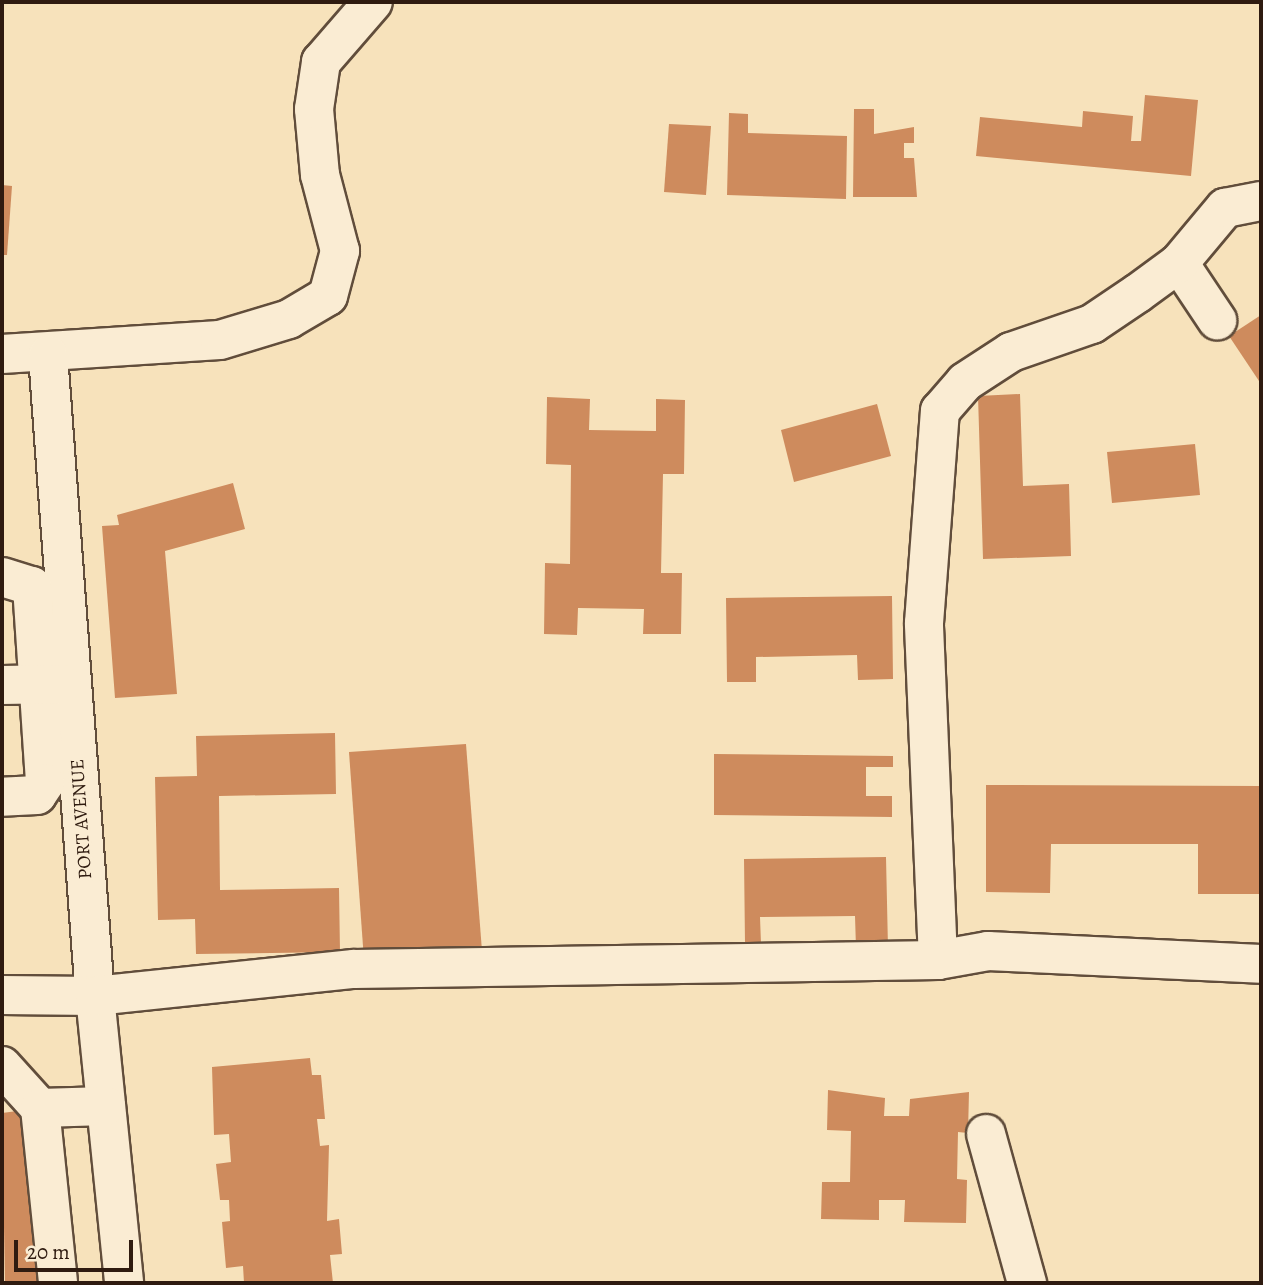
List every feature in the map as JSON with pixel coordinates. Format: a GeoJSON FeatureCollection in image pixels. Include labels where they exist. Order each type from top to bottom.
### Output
{"type":"FeatureCollection","features":[{"type":"Feature","properties":{"kind":"street"},"geometry":{"type":"LineString","coordinates":[[2,354],[48,355],[220,340],[289,319],[328,296],[340,251],[320,175],[314,109],[321,62],[373,2]]}},
{"type":"Feature","properties":{"kind":"street"},"geometry":{"type":"LineString","coordinates":[[938,960],[924,623],[940,411],[965,382],[1012,352],[1092,324],[1179,262],[1225,208],[1261,201]]}},
{"type":"Feature","properties":{"kind":"street"},"geometry":{"type":"LineString","coordinates":[[1179,262],[1217,320]]}},
{"type":"Feature","properties":{"kind":"street","name":"PORT AVENUE"},"geometry":{"type":"LineString","coordinates":[[48,355],[37,684],[95,996],[124,1283]]}},
{"type":"Feature","properties":{"kind":"street"},"geometry":{"type":"LineString","coordinates":[[2,577],[32,586],[45,783],[37,795],[2,797]]}},
{"type":"Feature","properties":{"kind":"street"},"geometry":{"type":"LineString","coordinates":[[2,995],[95,996],[354,969],[938,960],[988,951],[1261,964]]}},
{"type":"Feature","properties":{"kind":"street"},"geometry":{"type":"LineString","coordinates":[[2,1066],[40,1108],[58,1283]]}},
{"type":"Feature","properties":{"kind":"street"},"geometry":{"type":"LineString","coordinates":[[40,1108],[106,1106]]}},
{"type":"Feature","properties":{"kind":"street"},"geometry":{"type":"LineString","coordinates":[[986,1134],[1027,1283]]}},
{"type":"Feature","properties":{"kind":"building"},"geometry":{"type":"Polygon","coordinates":[[[1145,95],[1198,100],[1191,176],[976,156],[980,117],[1082,127],[1083,111],[1133,116],[1131,141],[1141,141],[1145,95]]]}},
{"type":"Feature","properties":{"kind":"building"},"geometry":{"type":"Polygon","coordinates":[[[854,109],[874,109],[874,134],[914,127],[914,143],[904,143],[904,158],[914,158],[917,197],[853,197],[854,109]]]}},
{"type":"Feature","properties":{"kind":"building"},"geometry":{"type":"Polygon","coordinates":[[[729,113],[748,114],[748,133],[847,136],[846,199],[727,195],[729,113]]]}},
{"type":"Feature","properties":{"kind":"building"},"geometry":{"type":"Polygon","coordinates":[[[669,124],[711,126],[706,195],[664,192],[669,124]]]}},
{"type":"Feature","properties":{"kind":"building"},"geometry":{"type":"Polygon","coordinates":[[[2,185],[12,186],[7,255],[2,255],[2,185]]]}},
{"type":"Feature","properties":{"kind":"building"},"geometry":{"type":"Polygon","coordinates":[[[1261,315],[1261,384],[1229,336],[1261,315]]]}},
{"type":"Feature","properties":{"kind":"building"},"geometry":{"type":"Polygon","coordinates":[[[1020,394],[1023,486],[1069,484],[1071,556],[983,559],[978,396],[1020,394]]]}},
{"type":"Feature","properties":{"kind":"building"},"geometry":{"type":"Polygon","coordinates":[[[547,397],[590,399],[589,430],[656,431],[656,399],[685,400],[684,474],[663,474],[661,573],[682,573],[681,634],[643,634],[644,609],[578,608],[577,635],[544,634],[545,563],[570,564],[571,465],[546,464],[547,397]]]}},
{"type":"Feature","properties":{"kind":"building"},"geometry":{"type":"Polygon","coordinates":[[[877,404],[891,456],[794,482],[781,430],[877,404]]]}},
{"type":"Feature","properties":{"kind":"building"},"geometry":{"type":"Polygon","coordinates":[[[1195,444],[1200,495],[1112,503],[1107,452],[1195,444]]]}},
{"type":"Feature","properties":{"kind":"building"},"geometry":{"type":"Polygon","coordinates":[[[233,483],[245,529],[165,551],[177,694],[115,698],[102,526],[119,525],[117,515],[233,483]]]}},
{"type":"Feature","properties":{"kind":"building"},"geometry":{"type":"Polygon","coordinates":[[[892,596],[893,679],[858,680],[857,655],[756,657],[756,682],[727,682],[726,598],[892,596]]]}},
{"type":"Feature","properties":{"kind":"building"},"geometry":{"type":"Polygon","coordinates":[[[335,733],[336,794],[219,796],[220,890],[339,888],[340,952],[196,954],[195,919],[158,920],[155,777],[197,776],[196,736],[335,733]]]}},
{"type":"Feature","properties":{"kind":"building"},"geometry":{"type":"Polygon","coordinates":[[[466,744],[482,951],[364,960],[349,752],[466,744]]]}},
{"type":"Feature","properties":{"kind":"building"},"geometry":{"type":"Polygon","coordinates":[[[714,754],[893,756],[893,767],[866,767],[866,796],[892,796],[892,817],[714,815],[714,754]]]}},
{"type":"Feature","properties":{"kind":"building"},"geometry":{"type":"Polygon","coordinates":[[[986,785],[1260,786],[1260,894],[1198,894],[1198,844],[1051,844],[1050,893],[986,892],[986,785]]]}},
{"type":"Feature","properties":{"kind":"building"},"geometry":{"type":"Polygon","coordinates":[[[886,857],[888,948],[856,948],[855,916],[760,917],[761,944],[745,944],[744,859],[886,857]]]}},
{"type":"Feature","properties":{"kind":"building"},"geometry":{"type":"Polygon","coordinates":[[[310,1058],[312,1075],[321,1075],[325,1119],[317,1119],[320,1146],[329,1145],[327,1221],[339,1219],[342,1254],[330,1255],[333,1283],[244,1283],[243,1266],[226,1268],[222,1222],[230,1221],[229,1200],[220,1200],[216,1164],[231,1162],[229,1134],[214,1135],[212,1067],[310,1058]]]}},
{"type":"Feature","properties":{"kind":"building"},"geometry":{"type":"Polygon","coordinates":[[[828,1090],[885,1098],[884,1116],[909,1116],[910,1099],[969,1092],[968,1133],[958,1132],[957,1179],[967,1180],[966,1223],[904,1222],[905,1200],[879,1200],[879,1220],[821,1219],[822,1182],[850,1182],[851,1131],[827,1130],[828,1090]]]}},
{"type":"Feature","properties":{"kind":"building"},"geometry":{"type":"Polygon","coordinates":[[[25,1110],[42,1283],[5,1283],[2,1113],[25,1110]]]}}]}
